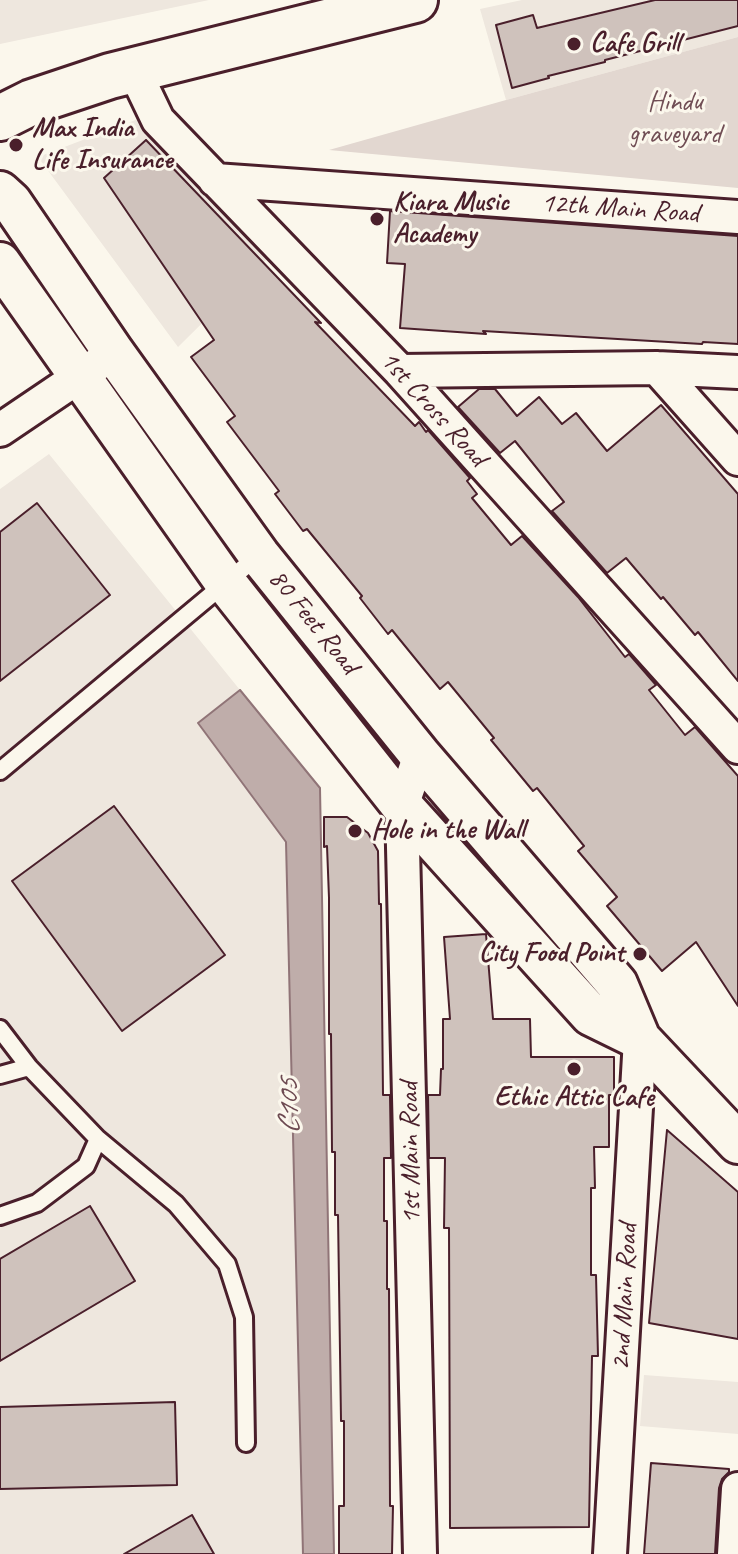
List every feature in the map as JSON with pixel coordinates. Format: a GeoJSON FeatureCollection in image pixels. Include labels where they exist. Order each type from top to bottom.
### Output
{"type":"FeatureCollection","features":[{"type":"Feature","properties":{"kind":"main road"},"geometry":{"type":"LineString","coordinates":[[0,118],[49,96],[134,70],[415,0]]}},
{"type":"Feature","properties":{"kind":"street","name":"1st Cross Road"},"geometry":{"type":"LineString","coordinates":[[134,70],[158,120],[400,371],[738,747]]}},
{"type":"Feature","properties":{"kind":"street","name":"12th Main Road"},"geometry":{"type":"LineString","coordinates":[[215,180],[738,217]]}},
{"type":"Feature","properties":{"kind":"street","name":"80 Feet Road"},"geometry":{"type":"LineString","coordinates":[[0,192],[11,202],[114,353],[259,555],[420,755],[617,984],[640,1039],[738,1143]]}},
{"type":"Feature","properties":{"kind":"street","name":"80 Feet Road"},"geometry":{"type":"LineString","coordinates":[[0,263],[225,582],[402,806],[591,1015],[640,1039]]}},
{"type":"Feature","properties":{"kind":"street"},"geometry":{"type":"LineString","coordinates":[[0,430],[114,353]]}},
{"type":"Feature","properties":{"kind":"street"},"geometry":{"type":"LineString","coordinates":[[657,368],[738,459]]}},
{"type":"Feature","properties":{"kind":"street"},"geometry":{"type":"LineString","coordinates":[[400,371],[657,368],[738,372]]}},
{"type":"Feature","properties":{"kind":"street","name":"1st Main Road"},"geometry":{"type":"LineString","coordinates":[[420,755],[402,806],[420,1554]]}},
{"type":"Feature","properties":{"kind":"street","name":"2nd Main Road"},"geometry":{"type":"LineString","coordinates":[[610,1554],[640,1039]]}},
{"type":"Feature","properties":{"kind":"street"},"geometry":{"type":"LineString","coordinates":[[734,1554],[738,1489]]}},
{"type":"Feature","properties":{"kind":"street"},"geometry":{"type":"LineString","coordinates":[[420,1554],[438,1554]]}},
{"type":"Feature","properties":{"kind":"lane"},"geometry":{"type":"LineString","coordinates":[[0,771],[259,555]]}},
{"type":"Feature","properties":{"kind":"lane"},"geometry":{"type":"LineString","coordinates":[[0,1029],[29,1067],[98,1139],[176,1204],[227,1264],[244,1317],[246,1443]]}},
{"type":"Feature","properties":{"kind":"lane"},"geometry":{"type":"LineString","coordinates":[[0,1075],[29,1067]]}},
{"type":"Feature","properties":{"kind":"lane"},"geometry":{"type":"LineString","coordinates":[[0,1216],[37,1203],[86,1166],[98,1139]]}},
{"type":"Feature","properties":{"kind":"shaded area"},"geometry":{"type":"Polygon","coordinates":[[[0,0],[209,0],[0,44],[0,0]]]}},
{"type":"Feature","properties":{"kind":"shaded area"},"geometry":{"type":"Polygon","coordinates":[[[522,0],[738,0],[738,37],[506,100],[480,9],[522,0]]]}},
{"type":"Feature","properties":{"kind":"shaded area"},"geometry":{"type":"Polygon","coordinates":[[[146,116],[270,256],[178,347],[38,157],[146,116]]]}},
{"type":"Feature","properties":{"kind":"shaded area"},"geometry":{"type":"Polygon","coordinates":[[[49,454],[240,690],[198,724],[286,842],[303,1554],[0,1554],[0,489],[49,454]]]}},
{"type":"Feature","properties":{"kind":"shaded area"},"geometry":{"type":"Polygon","coordinates":[[[240,690],[320,788],[334,1554],[303,1554],[286,842],[198,723],[240,690]]]}},
{"type":"Feature","properties":{"kind":"shaded area"},"geometry":{"type":"Polygon","coordinates":[[[644,1375],[738,1382],[738,1434],[640,1426],[644,1375]]]}},
{"type":"Feature","properties":{"kind":"green space","name":"Hindu graveyard"},"geometry":{"type":"Polygon","coordinates":[[[738,37],[738,188],[329,150],[506,100],[738,37]]]}},
{"type":"Feature","properties":{"kind":"building"},"geometry":{"type":"Polygon","coordinates":[[[655,0],[738,0],[738,26],[512,88],[496,25],[533,15],[537,28],[655,0]]]}},
{"type":"Feature","properties":{"kind":"building"},"geometry":{"type":"Polygon","coordinates":[[[146,140],[415,426],[419,422],[426,432],[428,430],[470,478],[467,481],[477,494],[472,498],[511,545],[522,536],[578,597],[625,657],[629,654],[656,685],[649,690],[685,735],[695,727],[738,776],[738,1006],[696,942],[662,971],[607,906],[617,897],[578,851],[584,846],[537,788],[533,791],[448,682],[440,689],[392,630],[388,634],[360,598],[362,596],[307,529],[303,531],[275,494],[279,491],[227,422],[235,416],[191,357],[214,340],[104,178],[146,140]]]}},
{"type":"Feature","properties":{"kind":"building"},"geometry":{"type":"Polygon","coordinates":[[[390,211],[738,236],[738,344],[400,328],[405,264],[387,263],[390,211]]]}},
{"type":"Feature","properties":{"kind":"building"},"geometry":{"type":"Polygon","coordinates":[[[479,389],[495,389],[517,416],[539,397],[562,424],[576,413],[607,451],[661,405],[738,494],[738,681],[698,632],[695,635],[626,558],[607,573],[552,511],[564,502],[515,441],[500,453],[458,407],[479,389]]]}},
{"type":"Feature","properties":{"kind":"building"},"geometry":{"type":"Polygon","coordinates":[[[37,503],[110,595],[0,681],[0,532],[37,503]]]}},
{"type":"Feature","properties":{"kind":"building"},"geometry":{"type":"Polygon","coordinates":[[[114,806],[225,955],[122,1031],[12,881],[114,806]]]}},
{"type":"Feature","properties":{"kind":"building"},"geometry":{"type":"Polygon","coordinates":[[[324,817],[347,817],[368,833],[378,851],[383,1095],[390,1095],[391,1158],[384,1158],[384,1221],[387,1221],[389,1289],[392,1554],[339,1554],[339,1506],[344,1506],[344,1421],[341,1421],[338,1215],[335,1215],[335,1152],[332,1152],[329,898],[324,817]]]}},
{"type":"Feature","properties":{"kind":"building"},"geometry":{"type":"Polygon","coordinates":[[[486,934],[493,1019],[530,1019],[531,1057],[614,1057],[614,1095],[609,1095],[609,1147],[594,1147],[595,1188],[591,1188],[591,1275],[596,1275],[598,1356],[592,1356],[589,1527],[450,1528],[449,1228],[444,1228],[445,1158],[429,1158],[428,1095],[440,1095],[443,1019],[450,1019],[444,937],[486,934]]]}},
{"type":"Feature","properties":{"kind":"building"},"geometry":{"type":"Polygon","coordinates":[[[667,1130],[738,1192],[738,1339],[649,1323],[667,1130]]]}},
{"type":"Feature","properties":{"kind":"building"},"geometry":{"type":"Polygon","coordinates":[[[90,1206],[135,1281],[0,1361],[0,1259],[90,1206]]]}},
{"type":"Feature","properties":{"kind":"building"},"geometry":{"type":"Polygon","coordinates":[[[175,1402],[177,1485],[0,1489],[0,1407],[175,1402]]]}},
{"type":"Feature","properties":{"kind":"building"},"geometry":{"type":"Polygon","coordinates":[[[651,1463],[729,1469],[719,1488],[715,1554],[644,1554],[651,1463]]]}},
{"type":"Feature","properties":{"kind":"building"},"geometry":{"type":"Polygon","coordinates":[[[192,1515],[214,1554],[124,1554],[192,1515]]]}},
{"type":"Feature","properties":{"kind":"place","name":"Cafe Grill"},"geometry":{"type":"Point","coordinates":[574,44]}},
{"type":"Feature","properties":{"kind":"place","name":"Max India Life Insurance"},"geometry":{"type":"Point","coordinates":[16,145]}},
{"type":"Feature","properties":{"kind":"place","name":"Kiara Music Academy"},"geometry":{"type":"Point","coordinates":[377,219]}},
{"type":"Feature","properties":{"kind":"place","name":"Hole in the Wall"},"geometry":{"type":"Point","coordinates":[355,831]}},
{"type":"Feature","properties":{"kind":"place","name":"City Food Point"},"geometry":{"type":"Point","coordinates":[640,954]}},
{"type":"Feature","properties":{"kind":"place","name":"Ethic Attic Cafe"},"geometry":{"type":"Point","coordinates":[574,1069]}},
{"type":"Feature","properties":{"kind":"water label","name":"C105"},"geometry":{"type":"Point","coordinates":[290,1107]}}]}
